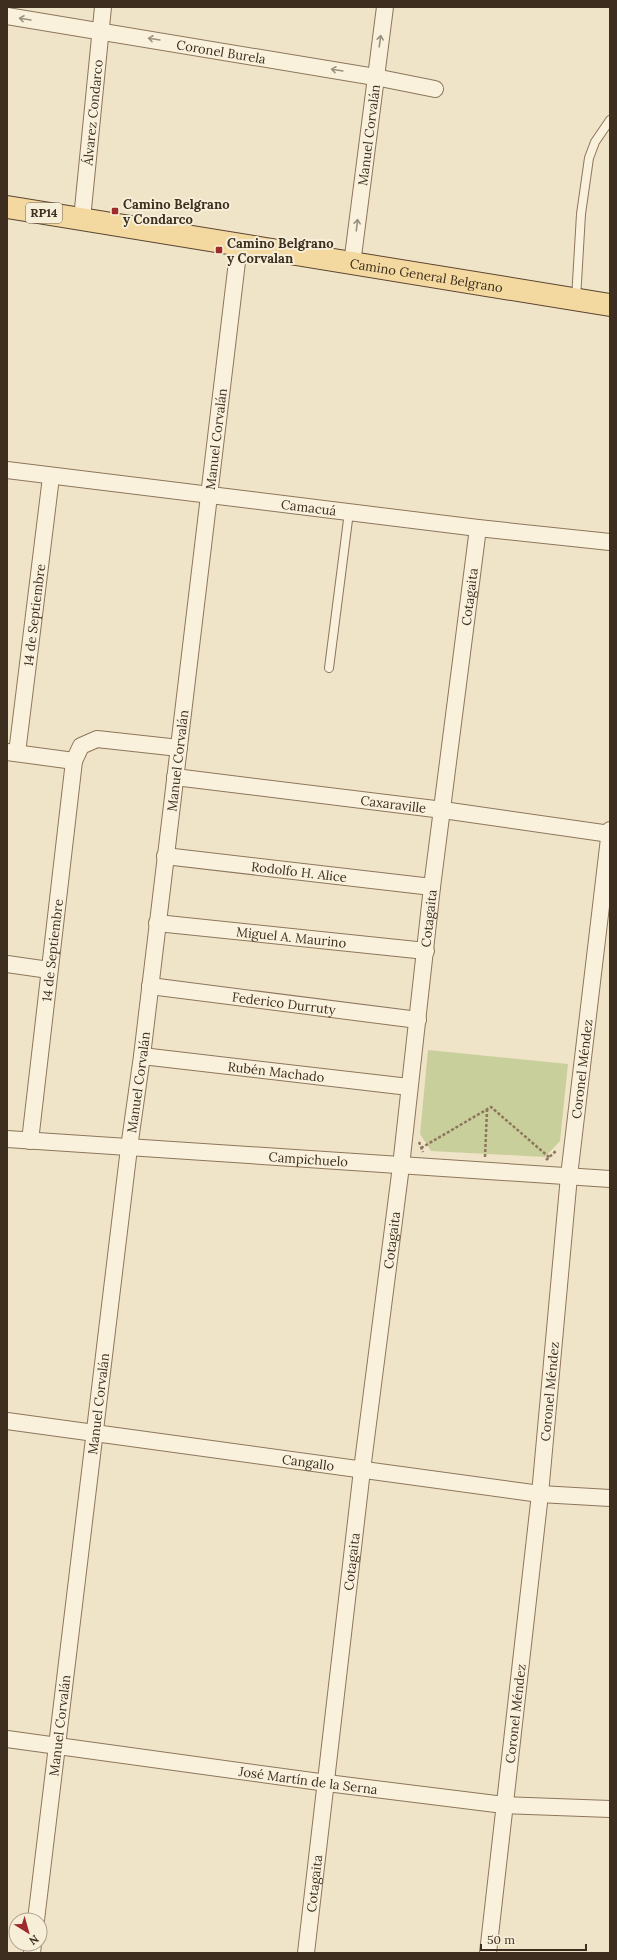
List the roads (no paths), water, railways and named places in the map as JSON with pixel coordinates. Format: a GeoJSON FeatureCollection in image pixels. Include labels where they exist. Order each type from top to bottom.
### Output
{"type":"FeatureCollection","features":[{"type":"Feature","properties":{"kind":"main road","name":"Camino General Belgrano"},"geometry":{"type":"LineString","coordinates":[[7,207],[610,305]]}},
{"type":"Feature","properties":{"kind":"street","name":"Álvarez Condarco"},"geometry":{"type":"LineString","coordinates":[[82,219],[103,7]]}},
{"type":"Feature","properties":{"kind":"street","name":"Manuel Corvalán"},"geometry":{"type":"LineString","coordinates":[[352,264],[385,7]]}},
{"type":"Feature","properties":{"kind":"street","name":"Coronel Burela"},"geometry":{"type":"LineString","coordinates":[[7,16],[375,77],[435,89]]}},
{"type":"Feature","properties":{"kind":"street","name":"Manuel Corvalán"},"geometry":{"type":"LineString","coordinates":[[37,1912],[96,1433],[129,1148],[142,1056],[239,245]]}},
{"type":"Feature","properties":{"kind":"street","name":"Camacuá"},"geometry":{"type":"LineString","coordinates":[[7,470],[51,477],[209,494],[478,528],[610,542]]}},
{"type":"Feature","properties":{"kind":"street","name":"14 de Septiembre"},"geometry":{"type":"LineString","coordinates":[[12,753],[51,477]]}},
{"type":"Feature","properties":{"kind":"street","name":"Cotagaita"},"geometry":{"type":"LineString","coordinates":[[306,1953],[327,1783],[362,1470],[401,1166],[432,887],[478,528]]}},
{"type":"Feature","properties":{"kind":"street"},"geometry":{"type":"LineString","coordinates":[[12,753],[74,761],[81,746],[97,739],[179,748]]}},
{"type":"Feature","properties":{"kind":"street","name":"14 de Septiembre"},"geometry":{"type":"LineString","coordinates":[[30,1141],[48,970],[74,761]]}},
{"type":"Feature","properties":{"kind":"street","name":"Caxaraville"},"geometry":{"type":"LineString","coordinates":[[175,777],[443,810],[610,834]]}},
{"type":"Feature","properties":{"kind":"street","name":"Coronel Méndez"},"geometry":{"type":"LineString","coordinates":[[488,1953],[540,1494],[562,1176],[610,830]]}},
{"type":"Feature","properties":{"kind":"street","name":"Rodolfo H. Alice"},"geometry":{"type":"LineString","coordinates":[[165,856],[432,887]]}},
{"type":"Feature","properties":{"kind":"street","name":"Miguel A. Maurino"},"geometry":{"type":"LineString","coordinates":[[157,923],[426,951]]}},
{"type":"Feature","properties":{"kind":"street"},"geometry":{"type":"LineString","coordinates":[[7,964],[48,970]]}},
{"type":"Feature","properties":{"kind":"street","name":"Federico Durruty"},"geometry":{"type":"LineString","coordinates":[[150,986],[418,1020]]}},
{"type":"Feature","properties":{"kind":"street","name":"Rubén Machado"},"geometry":{"type":"LineString","coordinates":[[142,1056],[409,1087]]}},
{"type":"Feature","properties":{"kind":"street","name":"Campichuelo"},"geometry":{"type":"LineString","coordinates":[[7,1139],[610,1179]]}},
{"type":"Feature","properties":{"kind":"street","name":"Cangallo"},"geometry":{"type":"LineString","coordinates":[[7,1421],[540,1494],[610,1498]]}},
{"type":"Feature","properties":{"kind":"street","name":"José Martín de la Serna"},"geometry":{"type":"LineString","coordinates":[[7,1739],[327,1783],[504,1805],[610,1809]]}},
{"type":"Feature","properties":{"kind":"lane"},"geometry":{"type":"LineString","coordinates":[[576,300],[581,214],[589,158],[595,142],[610,120]]}},
{"type":"Feature","properties":{"kind":"lane"},"geometry":{"type":"LineString","coordinates":[[329,668],[349,512]]}},
{"type":"Feature","properties":{"kind":"place","name":"Camino Belgrano y Condarco"},"geometry":{"type":"Point","coordinates":[115,211]}},
{"type":"Feature","properties":{"kind":"place","name":"Camino Belgrano y Corvalan"},"geometry":{"type":"Point","coordinates":[219,250]}}]}
